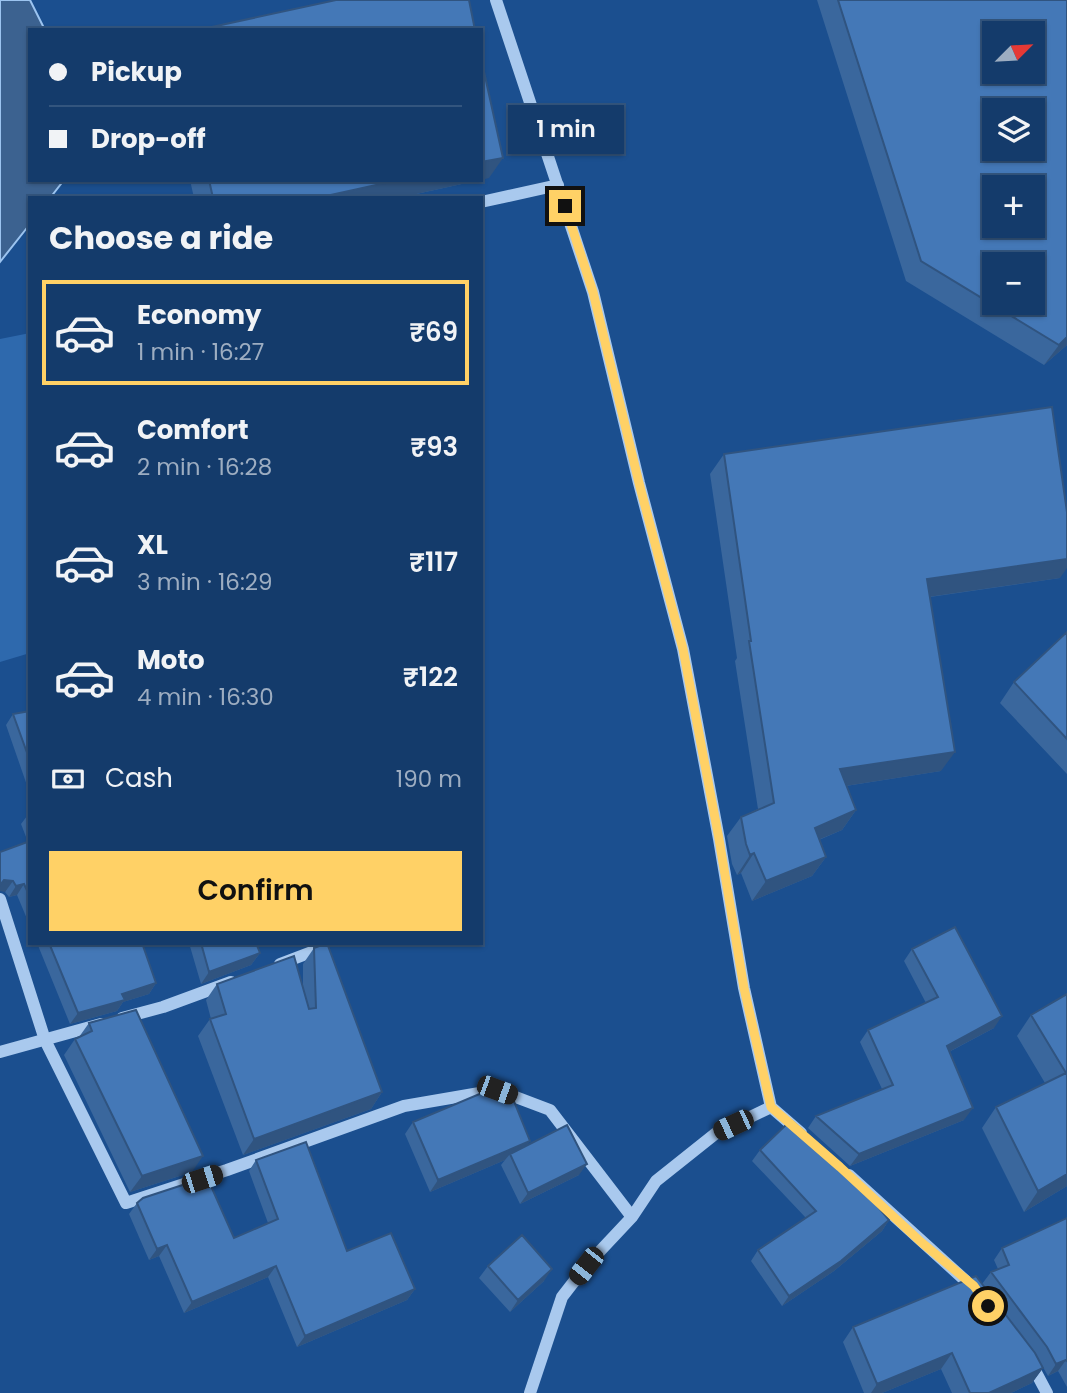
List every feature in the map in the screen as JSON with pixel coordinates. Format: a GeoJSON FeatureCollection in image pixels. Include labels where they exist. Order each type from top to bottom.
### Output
{"type":"FeatureCollection","features":[{"type":"Feature","properties":{"kind":"street"},"geometry":{"type":"LineString","coordinates":[[495,0],[593,292],[683,649],[744,988],[771,1107],[811,1141]]}},
{"type":"Feature","properties":{"kind":"street"},"geometry":{"type":"LineString","coordinates":[[483,202],[558,185]]}},
{"type":"Feature","properties":{"kind":"street"},"geometry":{"type":"LineString","coordinates":[[0,899],[45,1040],[126,1203],[228,1170],[404,1106],[497,1090],[550,1110],[632,1217]]}},
{"type":"Feature","properties":{"kind":"street"},"geometry":{"type":"LineString","coordinates":[[273,966],[322,948]]}},
{"type":"Feature","properties":{"kind":"street"},"geometry":{"type":"LineString","coordinates":[[0,1052],[163,1007],[248,975]]}},
{"type":"Feature","properties":{"kind":"street"},"geometry":{"type":"LineString","coordinates":[[530,1393],[562,1297],[586,1266],[632,1217],[656,1181],[715,1134],[771,1107]]}},
{"type":"Feature","properties":{"kind":"street"},"geometry":{"type":"LineString","coordinates":[[840,1167],[921,1242],[974,1286],[982,1297]]}},
{"type":"Feature","properties":{"kind":"street"},"geometry":{"type":"LineString","coordinates":[[1024,1353],[1047,1393]]}},
{"type":"Feature","properties":{"kind":"shaded area"},"geometry":{"type":"Polygon","coordinates":[[[0,0],[30,0],[44,28],[28,28],[28,182],[62,182],[52,196],[28,196],[28,227],[0,262],[0,0]]]}},
{"type":"Feature","properties":{"kind":"shaded area"},"geometry":{"type":"Polygon","coordinates":[[[28,333],[28,654],[0,662],[0,339],[28,333]]]}},
{"type":"Feature","properties":{"kind":"building"},"geometry":{"type":"Polygon","coordinates":[[[336,0],[469,0],[475,28],[207,28],[336,0]]]}},
{"type":"Feature","properties":{"kind":"building"},"geometry":{"type":"Polygon","coordinates":[[[838,0],[1067,0],[1067,337],[1059,345],[1010,315],[1045,315],[1045,252],[982,252],[982,298],[921,261],[838,0]]]}},
{"type":"Feature","properties":{"kind":"building"},"geometry":{"type":"Polygon","coordinates":[[[483,67],[503,158],[483,162],[483,67]]]}},
{"type":"Feature","properties":{"kind":"building"},"geometry":{"type":"Polygon","coordinates":[[[209,182],[390,182],[326,196],[213,196],[209,182]]]}},
{"type":"Feature","properties":{"kind":"building"},"geometry":{"type":"Polygon","coordinates":[[[1052,407],[1067,512],[1067,559],[927,579],[955,752],[840,769],[856,810],[815,828],[826,857],[766,881],[754,853],[750,855],[741,817],[774,803],[724,454],[1052,407]]]}},
{"type":"Feature","properties":{"kind":"building"},"geometry":{"type":"Polygon","coordinates":[[[1067,632],[1067,739],[1014,682],[1067,632]]]}},
{"type":"Feature","properties":{"kind":"building"},"geometry":{"type":"Polygon","coordinates":[[[28,711],[28,755],[13,714],[28,711]]]}},
{"type":"Feature","properties":{"kind":"building"},"geometry":{"type":"Polygon","coordinates":[[[28,842],[28,893],[24,884],[16,886],[13,881],[4,880],[0,885],[0,852],[28,842]]]}},
{"type":"Feature","properties":{"kind":"building"},"geometry":{"type":"Polygon","coordinates":[[[955,927],[1002,1016],[947,1046],[973,1108],[859,1154],[816,1116],[893,1085],[868,1030],[938,997],[912,949],[955,927]]]}},
{"type":"Feature","properties":{"kind":"building"},"geometry":{"type":"Polygon","coordinates":[[[50,945],[143,945],[156,983],[122,994],[125,1000],[78,1013],[50,945]]]}},
{"type":"Feature","properties":{"kind":"building"},"geometry":{"type":"Polygon","coordinates":[[[202,945],[257,945],[260,953],[209,972],[202,945]]]}},
{"type":"Feature","properties":{"kind":"building"},"geometry":{"type":"Polygon","coordinates":[[[328,945],[382,1092],[254,1139],[210,1019],[226,1014],[217,984],[294,956],[309,1009],[316,1008],[314,948],[328,945]]]}},
{"type":"Feature","properties":{"kind":"building"},"geometry":{"type":"Polygon","coordinates":[[[1067,994],[1067,1174],[1038,1191],[996,1107],[1066,1073],[1031,1015],[1067,994]]]}},
{"type":"Feature","properties":{"kind":"building"},"geometry":{"type":"Polygon","coordinates":[[[136,1010],[203,1156],[142,1176],[75,1039],[92,1031],[89,1023],[136,1010]]]}},
{"type":"Feature","properties":{"kind":"building"},"geometry":{"type":"Polygon","coordinates":[[[504,1087],[509,1089],[530,1141],[438,1180],[413,1122],[489,1090],[504,1087]]]}},
{"type":"Feature","properties":{"kind":"building"},"geometry":{"type":"Polygon","coordinates":[[[791,1120],[845,1167],[889,1220],[841,1261],[789,1296],[758,1250],[816,1211],[760,1150],[791,1120]]]}},
{"type":"Feature","properties":{"kind":"building"},"geometry":{"type":"Polygon","coordinates":[[[567,1125],[587,1164],[528,1193],[510,1154],[567,1125]]]}},
{"type":"Feature","properties":{"kind":"building"},"geometry":{"type":"Polygon","coordinates":[[[306,1142],[347,1251],[391,1233],[415,1289],[305,1336],[276,1266],[192,1302],[167,1245],[157,1249],[137,1203],[143,1198],[207,1177],[234,1238],[278,1219],[256,1160],[306,1142]]]}},
{"type":"Feature","properties":{"kind":"building"},"geometry":{"type":"Polygon","coordinates":[[[1067,1218],[1067,1361],[1056,1364],[1047,1347],[991,1272],[1009,1265],[1002,1248],[1067,1218]]]}},
{"type":"Feature","properties":{"kind":"building"},"geometry":{"type":"Polygon","coordinates":[[[522,1235],[552,1269],[518,1300],[488,1266],[522,1235]]]}},
{"type":"Feature","properties":{"kind":"building"},"geometry":{"type":"Polygon","coordinates":[[[976,1276],[1035,1353],[1043,1368],[989,1393],[970,1393],[952,1353],[877,1384],[853,1327],[976,1276]]]}},
{"type":"Feature","properties":{"kind":"route"},"geometry":{"type":"LineString","coordinates":[[565,206],[593,292],[683,649],[744,988],[771,1107],[974,1286],[988,1306]]}}]}
